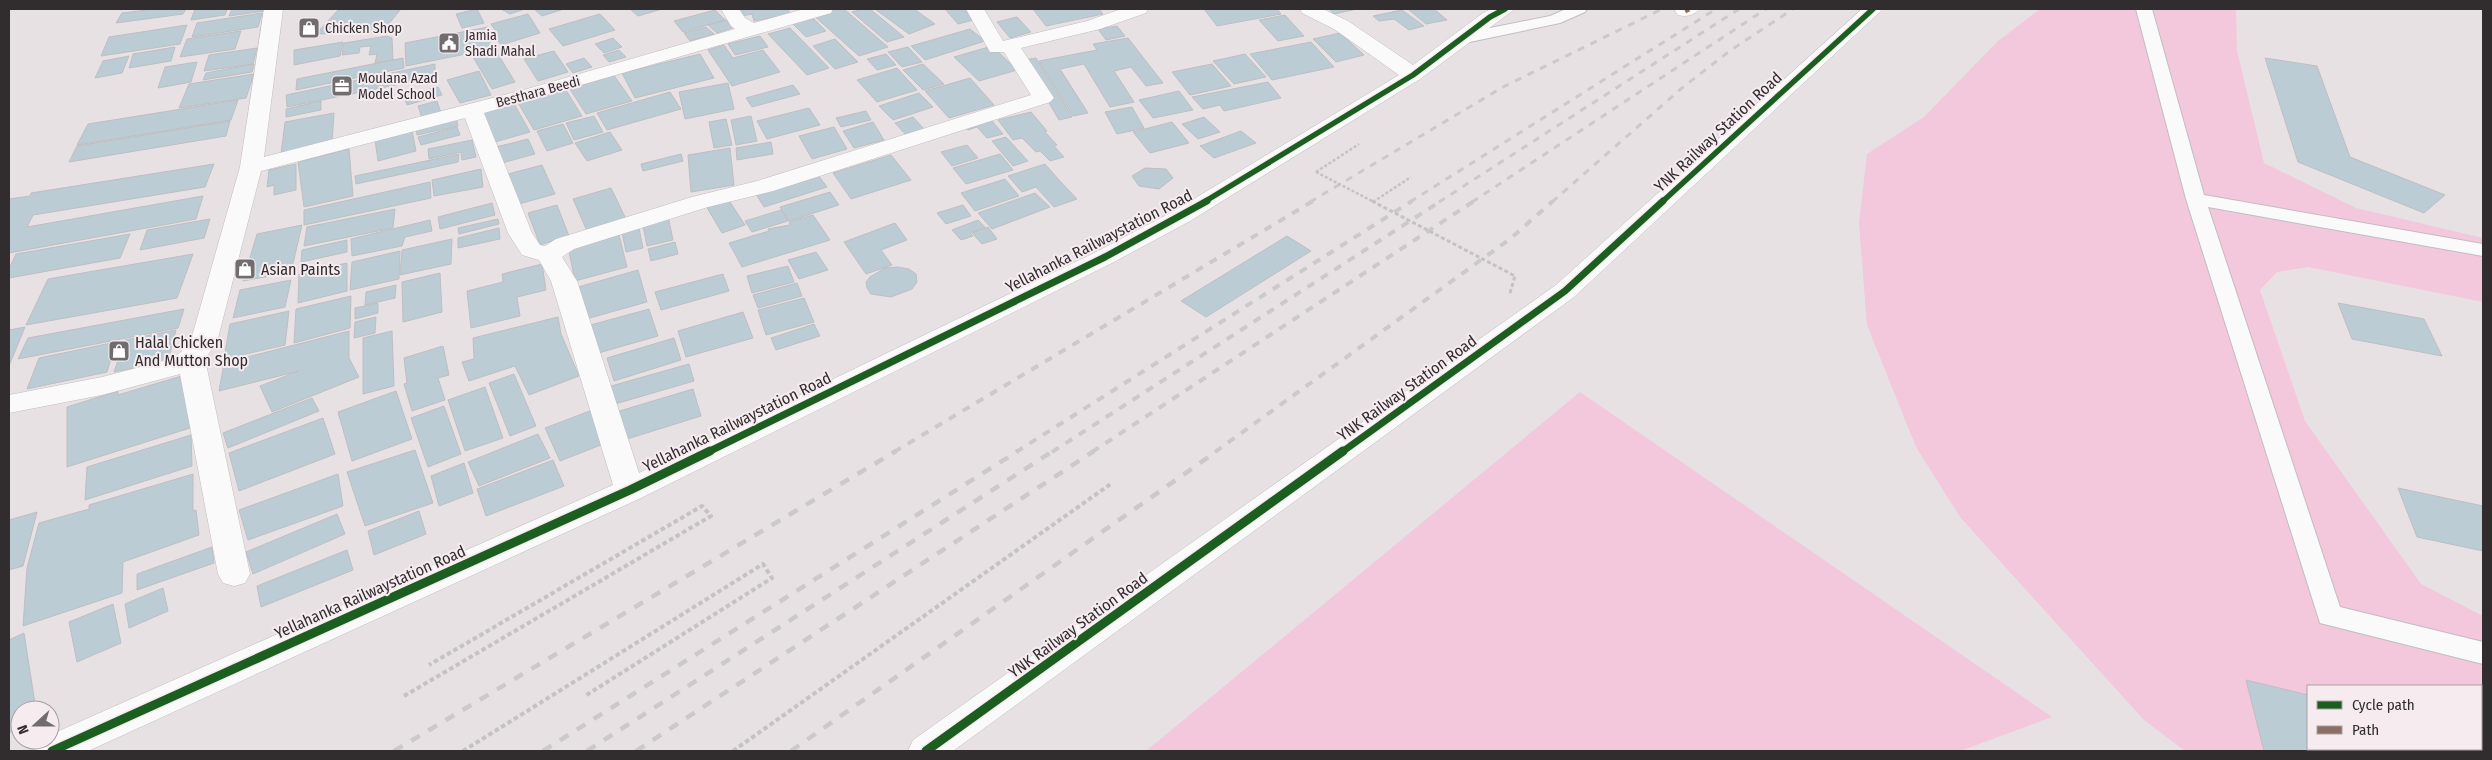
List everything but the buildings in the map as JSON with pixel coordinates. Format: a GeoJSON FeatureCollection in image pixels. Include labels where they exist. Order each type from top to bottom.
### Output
{"type":"FeatureCollection","features":[{"type":"Feature","properties":{"kind":"street"},"geometry":{"type":"LineString","coordinates":[[9,404],[102,386],[180,365],[192,358],[204,342],[251,167],[273,9]]}},
{"type":"Feature","properties":{"kind":"street"},"geometry":{"type":"LineString","coordinates":[[730,9],[738,22],[752,30]]}},
{"type":"Feature","properties":{"kind":"street","name":"Besthara Beedi"},"geometry":{"type":"LineString","coordinates":[[251,167],[472,110],[824,9]]}},
{"type":"Feature","properties":{"kind":"street"},"geometry":{"type":"LineString","coordinates":[[975,9],[997,48],[1093,25],[1139,9]]}},
{"type":"Feature","properties":{"kind":"street"},"geometry":{"type":"LineString","coordinates":[[1309,9],[1340,25],[1413,75],[1460,39],[1505,9]]}},
{"type":"Feature","properties":{"kind":"street","name":"YNK Railway Station Road"},"geometry":{"type":"LineString","coordinates":[[926,751],[1565,291],[1873,9]]}},
{"type":"Feature","properties":{"kind":"street"},"geometry":{"type":"LineString","coordinates":[[549,255],[565,244],[700,202],[765,186],[1043,98],[1010,46]]}},
{"type":"Feature","properties":{"kind":"street","name":"Yellahanka Railwaystation Road"},"geometry":{"type":"LineString","coordinates":[[52,751],[630,490],[1105,257],[1182,216],[1413,75]]}},
{"type":"Feature","properties":{"kind":"street"},"geometry":{"type":"LineString","coordinates":[[472,110],[520,234],[531,250],[549,255],[564,281],[630,490]]}},
{"type":"Feature","properties":{"kind":"street"},"geometry":{"type":"LineString","coordinates":[[192,358],[234,574]]}},
{"type":"Feature","properties":{"kind":"lane"},"geometry":{"type":"LineString","coordinates":[[1460,39],[1554,20],[1579,9]]}},
{"type":"Feature","properties":{"kind":"lane"},"geometry":{"type":"LineString","coordinates":[[2144,9],[2196,199],[2329,615],[2483,653]]}},
{"type":"Feature","properties":{"kind":"lane"},"geometry":{"type":"LineString","coordinates":[[2196,199],[2483,250]]}},
{"type":"Feature","properties":{"kind":"path"},"geometry":{"type":"LineString","coordinates":[[1359,144],[1316,172],[1515,276]]}},
{"type":"Feature","properties":{"kind":"path"},"geometry":{"type":"LineString","coordinates":[[1373,202],[1411,177]]}},
{"type":"Feature","properties":{"kind":"path"},"geometry":{"type":"LineString","coordinates":[[733,751],[1112,483]]}},
{"type":"Feature","properties":{"kind":"path"},"geometry":{"type":"LineString","coordinates":[[404,696],[711,516],[702,506],[429,664]]}},
{"type":"Feature","properties":{"kind":"path"},"geometry":{"type":"LineString","coordinates":[[463,751],[762,564],[772,578],[584,696]]}},
{"type":"Feature","properties":{"kind":"shaded area"},"geometry":{"type":"Polygon","coordinates":[[[2040,9],[2236,9],[2237,51],[2264,163],[2356,208],[2483,238],[2483,302],[2308,267],[2277,272],[2260,290],[2305,421],[2421,584],[2483,616],[2483,751],[2185,751],[2144,720],[1960,517],[1916,447],[1867,325],[1859,223],[1867,154],[1924,117],[1997,42],[2040,9]]]}},
{"type":"Feature","properties":{"kind":"shaded area"},"geometry":{"type":"Polygon","coordinates":[[[1580,392],[2052,717],[1960,751],[1146,751],[1580,392]]]}},
{"type":"Feature","properties":{"kind":"railway"},"geometry":{"type":"LineString","coordinates":[[1310,202],[1503,87],[1662,9]]}},
{"type":"Feature","properties":{"kind":"railway"},"geometry":{"type":"LineString","coordinates":[[1410,202],[1716,9]]}},
{"type":"Feature","properties":{"kind":"railway"},"geometry":{"type":"LineString","coordinates":[[1439,202],[1739,9]]}},
{"type":"Feature","properties":{"kind":"railway"},"geometry":{"type":"LineString","coordinates":[[1472,202],[1766,9]]}},
{"type":"Feature","properties":{"kind":"railway"},"geometry":{"type":"LineString","coordinates":[[1552,202],[1682,88],[1731,50],[1793,9]]}},
{"type":"Feature","properties":{"kind":"railway"},"geometry":{"type":"LineString","coordinates":[[894,452],[1313,201]]}},
{"type":"Feature","properties":{"kind":"railway"},"geometry":{"type":"LineString","coordinates":[[1016,452],[1412,201]]}},
{"type":"Feature","properties":{"kind":"railway"},"geometry":{"type":"LineString","coordinates":[[1052,452],[1441,201]]}},
{"type":"Feature","properties":{"kind":"railway"},"geometry":{"type":"LineString","coordinates":[[1092,452],[1474,201]]}},
{"type":"Feature","properties":{"kind":"railway"},"geometry":{"type":"LineString","coordinates":[[1215,452],[1510,239],[1553,201]]}},
{"type":"Feature","properties":{"kind":"railway"},"geometry":{"type":"LineString","coordinates":[[394,751],[896,451]]}},
{"type":"Feature","properties":{"kind":"railway"},"geometry":{"type":"LineString","coordinates":[[543,751],[1018,451]]}},
{"type":"Feature","properties":{"kind":"railway"},"geometry":{"type":"LineString","coordinates":[[587,751],[1053,451]]}},
{"type":"Feature","properties":{"kind":"railway"},"geometry":{"type":"LineString","coordinates":[[636,751],[1094,451]]}},
{"type":"Feature","properties":{"kind":"railway"},"geometry":{"type":"LineString","coordinates":[[791,751],[1217,451]]}},
{"type":"Feature","properties":{"kind":"marked path"},"geometry":{"type":"LineString","coordinates":[[1685,11],[1689,9]]}},
{"type":"Feature","properties":{"kind":"cycle path"},"geometry":{"type":"LineString","coordinates":[[52,751],[630,490],[1105,257],[1182,216],[1413,75],[1490,17],[1505,9]]}},
{"type":"Feature","properties":{"kind":"cycle path"},"geometry":{"type":"LineString","coordinates":[[926,751],[1565,291],[1873,9]]}},
{"type":"Feature","properties":{"kind":"place","name":"Chicken Shop"},"geometry":{"type":"Point","coordinates":[309,28]}},
{"type":"Feature","properties":{"kind":"place","name":"Jamia Shadi Mahal"},"geometry":{"type":"Point","coordinates":[449,43]}},
{"type":"Feature","properties":{"kind":"place","name":"Moulana Azad Model School"},"geometry":{"type":"Point","coordinates":[342,86]}},
{"type":"Feature","properties":{"kind":"place","name":"Asian Paints"},"geometry":{"type":"Point","coordinates":[245,269]}},
{"type":"Feature","properties":{"kind":"place","name":"Halal Chicken And Mutton Shop"},"geometry":{"type":"Point","coordinates":[119,351]}}]}
